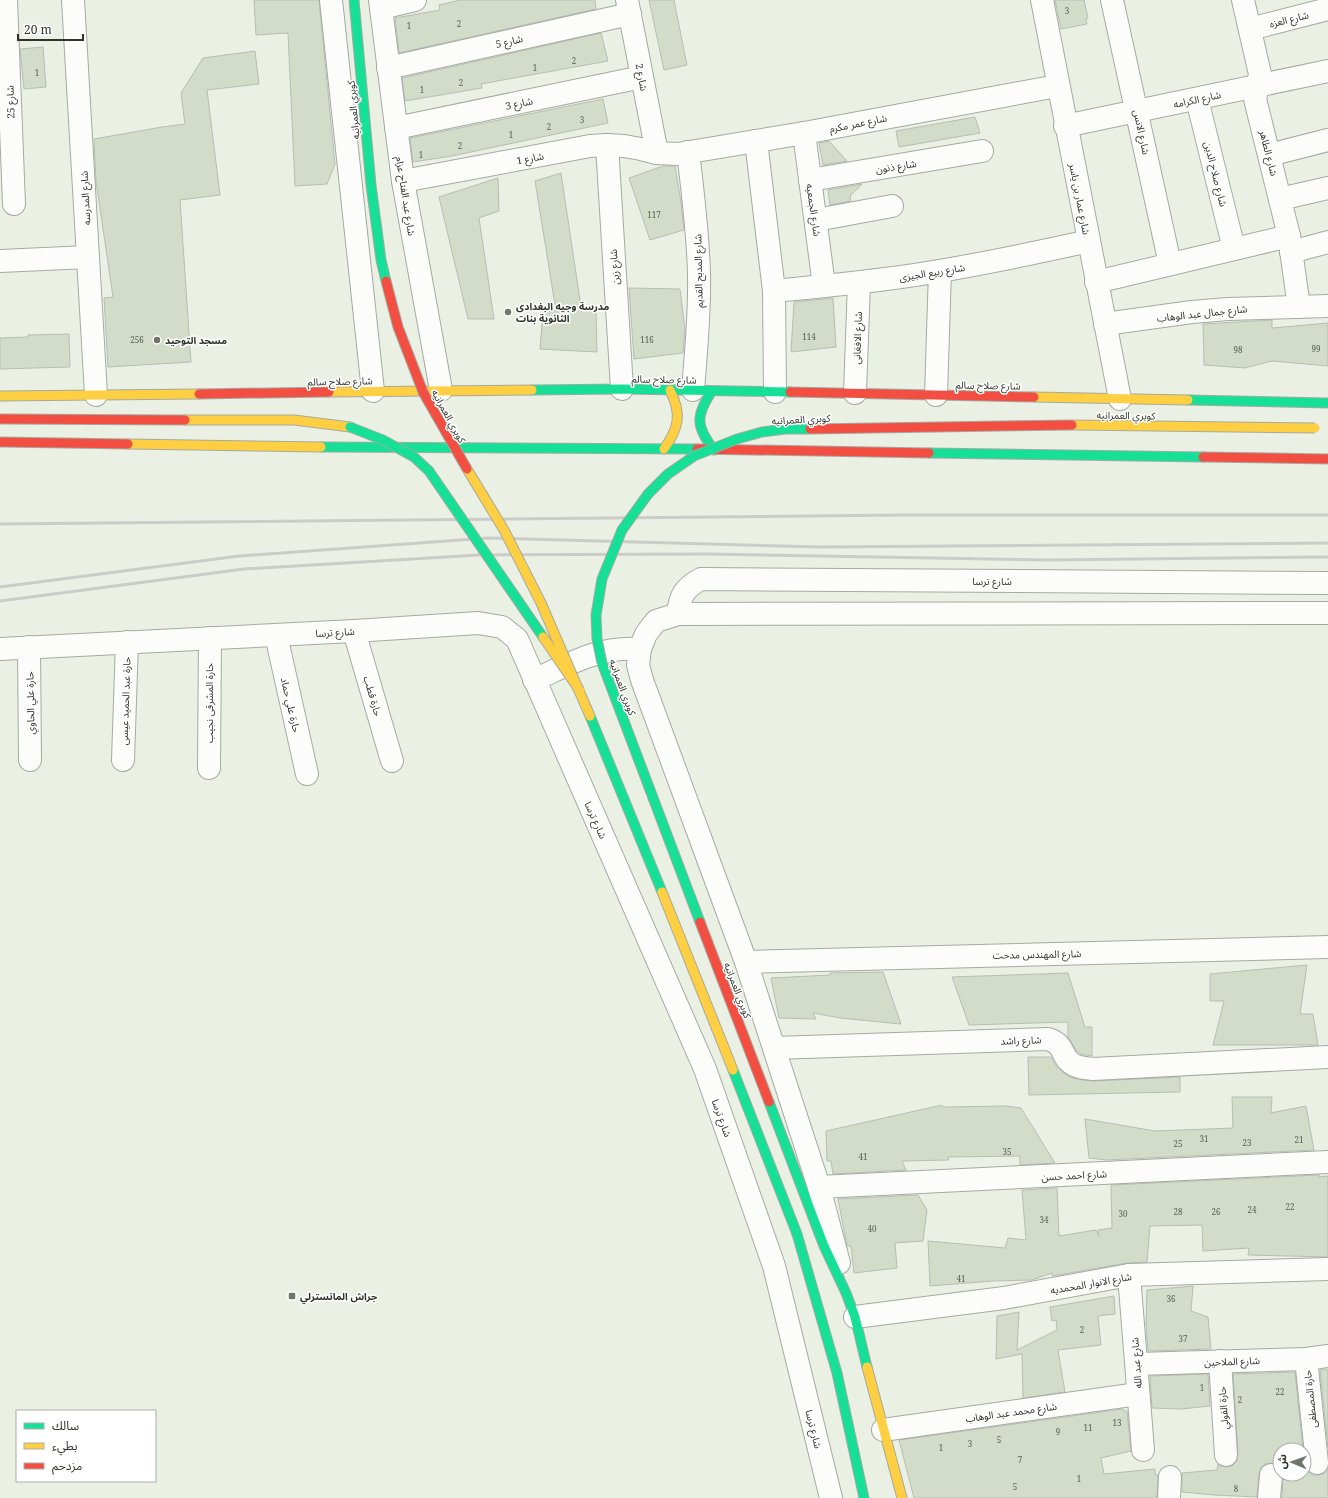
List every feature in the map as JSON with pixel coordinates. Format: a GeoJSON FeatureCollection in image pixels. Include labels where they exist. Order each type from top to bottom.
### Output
{"type":"FeatureCollection","features":[{"type":"Feature","properties":{"kind":"main road","name":"كوبري العمرانيه"},"geometry":{"type":"LineString","coordinates":[[354,0],[371,185],[381,260],[398,327],[423,392],[504,530],[541,603],[580,691],[676,925],[797,1234],[837,1373],[864,1498]]}},
{"type":"Feature","properties":{"kind":"main road","name":"شارع صلاح سالم"},"geometry":{"type":"LineString","coordinates":[[0,396],[622,389],[1328,403]]}},
{"type":"Feature","properties":{"kind":"main road"},"geometry":{"type":"LineString","coordinates":[[664,449],[672,439],[677,427],[679,413],[677,400],[670,390]]}},
{"type":"Feature","properties":{"kind":"main road"},"geometry":{"type":"LineString","coordinates":[[702,390],[700,421],[704,437],[714,450]]}},
{"type":"Feature","properties":{"kind":"main road"},"geometry":{"type":"LineString","coordinates":[[0,419],[294,420],[350,427],[382,440],[414,457],[429,471],[580,691]]}},
{"type":"Feature","properties":{"kind":"main road","name":"كوبري العمرانيه"},"geometry":{"type":"LineString","coordinates":[[846,1293],[836,1274],[822,1239],[602,663],[597,639],[596,615],[602,578],[622,530],[648,494],[668,474],[694,456],[737,439],[762,432],[785,429],[1061,425],[1318,428]]}},
{"type":"Feature","properties":{"kind":"main road"},"geometry":{"type":"LineString","coordinates":[[0,442],[223,446],[664,449],[1328,459]]}},
{"type":"Feature","properties":{"kind":"main road"},"geometry":{"type":"LineString","coordinates":[[846,1293],[855,1317],[883,1430],[902,1498]]}},
{"type":"Feature","properties":{"kind":"street","name":"شارع 25"},"geometry":{"type":"LineString","coordinates":[[6,0],[6,148],[14,204]]}},
{"type":"Feature","properties":{"kind":"street","name":"شارع المدرسه"},"geometry":{"type":"LineString","coordinates":[[73,0],[96,396]]}},
{"type":"Feature","properties":{"kind":"street"},"geometry":{"type":"LineString","coordinates":[[331,0],[373,391]]}},
{"type":"Feature","properties":{"kind":"street"},"geometry":{"type":"LineString","coordinates":[[380,4],[415,0]]}},
{"type":"Feature","properties":{"kind":"street","name":"شارع عمار بن ياسر"},"geometry":{"type":"LineString","coordinates":[[1042,0],[1065,126],[1120,398]]}},
{"type":"Feature","properties":{"kind":"street","name":"شارع الانس"},"geometry":{"type":"LineString","coordinates":[[1112,0],[1170,264]]}},
{"type":"Feature","properties":{"kind":"street","name":"شارع الطاهر"},"geometry":{"type":"LineString","coordinates":[[1243,0],[1260,74],[1255,99],[1290,244],[1299,307]]}},
{"type":"Feature","properties":{"kind":"street","name":"شارع عبد الفتاح عزام"},"geometry":{"type":"LineString","coordinates":[[380,4],[403,181],[441,390]]}},
{"type":"Feature","properties":{"kind":"street","name":"شارع 5"},"geometry":{"type":"LineString","coordinates":[[388,68],[628,7]]}},
{"type":"Feature","properties":{"kind":"street","name":"شارع 2"},"geometry":{"type":"LineString","coordinates":[[628,7],[657,154]]}},
{"type":"Feature","properties":{"kind":"street","name":"شارع العزه"},"geometry":{"type":"LineString","coordinates":[[1250,29],[1328,9]]}},
{"type":"Feature","properties":{"kind":"street","name":"شارع الكرامه"},"geometry":{"type":"LineString","coordinates":[[1065,126],[1328,71]]}},
{"type":"Feature","properties":{"kind":"street","name":"شارع 3"},"geometry":{"type":"LineString","coordinates":[[396,128],[642,77]]}},
{"type":"Feature","properties":{"kind":"street","name":"شارع عمر مكرم"},"geometry":{"type":"LineString","coordinates":[[657,154],[688,152],[804,133],[1058,86]]}},
{"type":"Feature","properties":{"kind":"street","name":"شارع صلاح الدين"},"geometry":{"type":"LineString","coordinates":[[1197,98],[1234,249]]}},
{"type":"Feature","properties":{"kind":"street","name":"شارع الجمعيه"},"geometry":{"type":"LineString","coordinates":[[804,133],[824,286]]}},
{"type":"Feature","properties":{"kind":"street"},"geometry":{"type":"LineString","coordinates":[[1269,155],[1328,140]]}},
{"type":"Feature","properties":{"kind":"street"},"geometry":{"type":"LineString","coordinates":[[756,141],[774,292],[775,392]]}},
{"type":"Feature","properties":{"kind":"street","name":"شارع 1"},"geometry":{"type":"LineString","coordinates":[[403,181],[590,146],[607,145],[635,148],[657,154]]}},
{"type":"Feature","properties":{"kind":"street","name":"شارع زين"},"geometry":{"type":"LineString","coordinates":[[607,145],[622,389]]}},
{"type":"Feature","properties":{"kind":"street","name":"شارع ذنون"},"geometry":{"type":"LineString","coordinates":[[810,180],[982,151]]}},
{"type":"Feature","properties":{"kind":"street","name":"شارع المدبح القديم"},"geometry":{"type":"LineString","coordinates":[[688,152],[696,214],[699,276],[698,338],[702,390]]}},
{"type":"Feature","properties":{"kind":"street"},"geometry":{"type":"LineString","coordinates":[[1280,199],[1328,188]]}},
{"type":"Feature","properties":{"kind":"street"},"geometry":{"type":"LineString","coordinates":[[816,220],[892,206]]}},
{"type":"Feature","properties":{"kind":"street","name":"شارع ربيع الجيزى"},"geometry":{"type":"LineString","coordinates":[[774,292],[859,283],[940,271],[1015,258],[1088,241]]}},
{"type":"Feature","properties":{"kind":"street"},"geometry":{"type":"LineString","coordinates":[[1096,282],[1234,249],[1328,242]]}},
{"type":"Feature","properties":{"kind":"street"},"geometry":{"type":"LineString","coordinates":[[0,261],[88,257]]}},
{"type":"Feature","properties":{"kind":"street"},"geometry":{"type":"LineString","coordinates":[[936,395],[940,271]]}},
{"type":"Feature","properties":{"kind":"street","name":"شارع الافغانى"},"geometry":{"type":"LineString","coordinates":[[855,393],[859,283]]}},
{"type":"Feature","properties":{"kind":"street","name":"شارع جمال عبد الوهاب"},"geometry":{"type":"LineString","coordinates":[[1105,324],[1206,311],[1263,307],[1328,306]]}},
{"type":"Feature","properties":{"kind":"street","name":"شارع ترسا"},"geometry":{"type":"LineString","coordinates":[[678,614],[679,603],[683,593],[691,585],[701,580],[1328,583]]}},
{"type":"Feature","properties":{"kind":"street"},"geometry":{"type":"LineString","coordinates":[[846,1293],[819,1187],[746,962],[642,680],[638,665],[640,649],[646,634],[656,621],[678,614],[1328,613]]}},
{"type":"Feature","properties":{"kind":"street","name":"شارع ترسا"},"geometry":{"type":"LineString","coordinates":[[0,649],[354,631],[478,623],[502,627],[517,639],[705,1069],[774,1266],[831,1498]]}},
{"type":"Feature","properties":{"kind":"street","name":"حارة قطب"},"geometry":{"type":"LineString","coordinates":[[354,631],[392,761]]}},
{"type":"Feature","properties":{"kind":"street","name":"حارة علي حماد"},"geometry":{"type":"LineString","coordinates":[[276,635],[307,774]]}},
{"type":"Feature","properties":{"kind":"street","name":"حارة المشرقى نجيب"},"geometry":{"type":"LineString","coordinates":[[209,768],[210,638]]}},
{"type":"Feature","properties":{"kind":"street","name":"حارة عبد الحميد عيسى"},"geometry":{"type":"LineString","coordinates":[[123,760],[127,642]]}},
{"type":"Feature","properties":{"kind":"street","name":"حارة علي الحاوي"},"geometry":{"type":"LineString","coordinates":[[29,647],[30,760]]}},
{"type":"Feature","properties":{"kind":"street"},"geometry":{"type":"LineString","coordinates":[[534,680],[602,651],[614,649],[640,649]]}},
{"type":"Feature","properties":{"kind":"street","name":"شارع المهندس مدحت"},"geometry":{"type":"LineString","coordinates":[[746,962],[1328,947]]}},
{"type":"Feature","properties":{"kind":"street","name":"شارع راشد"},"geometry":{"type":"LineString","coordinates":[[774,1048],[1048,1039],[1062,1047],[1071,1063],[1080,1067],[1093,1069],[1328,1057]]}},
{"type":"Feature","properties":{"kind":"street","name":"شارع احمد حسن"},"geometry":{"type":"LineString","coordinates":[[819,1187],[1328,1162]]}},
{"type":"Feature","properties":{"kind":"street","name":"شارع الانوار المحمديه"},"geometry":{"type":"LineString","coordinates":[[855,1317],[1004,1298],[1129,1275],[1328,1269]]}},
{"type":"Feature","properties":{"kind":"street","name":"شارع عبد الله"},"geometry":{"type":"LineString","coordinates":[[1129,1275],[1143,1450]]}},
{"type":"Feature","properties":{"kind":"street","name":"شارع الملاحين"},"geometry":{"type":"LineString","coordinates":[[1137,1364],[1306,1359],[1328,1356]]}},
{"type":"Feature","properties":{"kind":"street","name":"حارة المصطفى"},"geometry":{"type":"LineString","coordinates":[[1306,1359],[1317,1463]]}},
{"type":"Feature","properties":{"kind":"street","name":"حارة الفولي"},"geometry":{"type":"LineString","coordinates":[[1220,1361],[1226,1455]]}},
{"type":"Feature","properties":{"kind":"street","name":"شارع محمد عبد الوهاب"},"geometry":{"type":"LineString","coordinates":[[883,1430],[1138,1394]]}},
{"type":"Feature","properties":{"kind":"street"},"geometry":{"type":"LineString","coordinates":[[1269,1498],[1270,1475]]}},
{"type":"Feature","properties":{"kind":"building"},"geometry":{"type":"Polygon","coordinates":[[[254,0],[319,0],[335,164],[327,184],[295,186],[288,33],[256,35],[254,0]]]}},
{"type":"Feature","properties":{"kind":"building"},"geometry":{"type":"Polygon","coordinates":[[[460,0],[595,0],[596,9],[399,53],[395,18],[440,10],[439,5],[460,0]]]}},
{"type":"Feature","properties":{"kind":"building"},"geometry":{"type":"Polygon","coordinates":[[[649,0],[674,0],[687,65],[664,70],[649,0]]]}},
{"type":"Feature","properties":{"kind":"building"},"geometry":{"type":"Polygon","coordinates":[[[1055,0],[1084,0],[1088,18],[1086,19],[1087,24],[1061,29],[1055,0]]]}},
{"type":"Feature","properties":{"kind":"building"},"geometry":{"type":"Polygon","coordinates":[[[601,33],[608,61],[481,84],[482,88],[405,101],[402,78],[601,33]]]}},
{"type":"Feature","properties":{"kind":"building"},"geometry":{"type":"Polygon","coordinates":[[[43,47],[46,87],[24,89],[20,49],[43,47]]]}},
{"type":"Feature","properties":{"kind":"building"},"geometry":{"type":"Polygon","coordinates":[[[255,51],[259,84],[207,90],[220,195],[180,200],[191,362],[108,367],[104,298],[113,297],[96,181],[94,139],[185,124],[181,93],[203,58],[255,51]]]}},
{"type":"Feature","properties":{"kind":"building"},"geometry":{"type":"Polygon","coordinates":[[[603,99],[608,123],[452,156],[413,162],[410,138],[603,99]]]}},
{"type":"Feature","properties":{"kind":"building"},"geometry":{"type":"Polygon","coordinates":[[[975,117],[980,133],[899,147],[896,131],[975,117]]]}},
{"type":"Feature","properties":{"kind":"building"},"geometry":{"type":"Polygon","coordinates":[[[829,141],[847,161],[823,165],[819,143],[829,141]]]}},
{"type":"Feature","properties":{"kind":"building"},"geometry":{"type":"Polygon","coordinates":[[[663,166],[675,166],[684,230],[650,240],[629,178],[663,166]]]}},
{"type":"Feature","properties":{"kind":"building"},"geometry":{"type":"Polygon","coordinates":[[[561,173],[581,307],[596,308],[597,352],[540,349],[543,311],[556,311],[535,181],[561,173]]]}},
{"type":"Feature","properties":{"kind":"building"},"geometry":{"type":"Polygon","coordinates":[[[498,178],[499,211],[479,218],[494,319],[468,319],[439,197],[498,178]]]}},
{"type":"Feature","properties":{"kind":"building"},"geometry":{"type":"Polygon","coordinates":[[[862,184],[850,196],[851,201],[830,205],[828,190],[862,184]]]}},
{"type":"Feature","properties":{"kind":"building"},"geometry":{"type":"Polygon","coordinates":[[[629,288],[680,289],[685,330],[683,353],[634,359],[629,288]]]}},
{"type":"Feature","properties":{"kind":"building"},"geometry":{"type":"Polygon","coordinates":[[[833,298],[836,347],[791,352],[794,302],[833,298]]]}},
{"type":"Feature","properties":{"kind":"building"},"geometry":{"type":"Polygon","coordinates":[[[1272,320],[1272,328],[1328,323],[1328,366],[1272,361],[1245,368],[1204,365],[1203,324],[1272,320]]]}},
{"type":"Feature","properties":{"kind":"building"},"geometry":{"type":"Polygon","coordinates":[[[69,334],[70,367],[0,369],[0,338],[28,337],[28,335],[69,334]]]}},
{"type":"Feature","properties":{"kind":"building"},"geometry":{"type":"Polygon","coordinates":[[[1307,965],[1300,1014],[1313,1014],[1318,1045],[1213,1045],[1224,1001],[1210,1001],[1210,974],[1307,965]]]}},
{"type":"Feature","properties":{"kind":"building"},"geometry":{"type":"Polygon","coordinates":[[[883,972],[901,1024],[840,1018],[813,1013],[816,1019],[779,1018],[771,978],[830,975],[830,973],[883,972]]]}},
{"type":"Feature","properties":{"kind":"building"},"geometry":{"type":"Polygon","coordinates":[[[1068,973],[1085,1027],[1092,1027],[1092,1056],[1081,1054],[1076,1050],[1068,1037],[1068,1022],[969,1025],[952,977],[1068,973]]]}},
{"type":"Feature","properties":{"kind":"building"},"geometry":{"type":"Polygon","coordinates":[[[1028,1057],[1051,1057],[1057,1067],[1064,1073],[1072,1078],[1083,1080],[1094,1081],[1180,1077],[1180,1092],[1029,1095],[1028,1057]]]}},
{"type":"Feature","properties":{"kind":"building"},"geometry":{"type":"Polygon","coordinates":[[[1232,1097],[1272,1097],[1271,1113],[1306,1106],[1314,1150],[1106,1160],[1089,1158],[1085,1119],[1155,1131],[1233,1128],[1232,1097]]]}},
{"type":"Feature","properties":{"kind":"building"},"geometry":{"type":"Polygon","coordinates":[[[942,1105],[943,1107],[1006,1106],[1021,1108],[1055,1163],[1020,1165],[1020,1156],[948,1157],[949,1160],[902,1161],[906,1170],[833,1174],[831,1161],[827,1161],[826,1131],[942,1105]]]}},
{"type":"Feature","properties":{"kind":"building"},"geometry":{"type":"Polygon","coordinates":[[[1319,1175],[1319,1177],[1328,1176],[1328,1257],[1248,1255],[1249,1248],[1203,1251],[1202,1225],[1150,1226],[1147,1262],[1127,1263],[1052,1276],[1052,1273],[1032,1280],[993,1281],[930,1286],[928,1241],[1005,1248],[1008,1238],[1026,1240],[1022,1190],[1057,1188],[1059,1236],[1096,1230],[1099,1236],[1098,1230],[1112,1228],[1111,1185],[1319,1175]]]}},
{"type":"Feature","properties":{"kind":"building"},"geometry":{"type":"Polygon","coordinates":[[[918,1195],[927,1210],[923,1241],[895,1243],[897,1268],[854,1273],[851,1246],[847,1246],[838,1199],[918,1195]]]}},
{"type":"Feature","properties":{"kind":"building"},"geometry":{"type":"Polygon","coordinates":[[[1193,1286],[1191,1311],[1208,1317],[1211,1349],[1148,1351],[1146,1325],[1147,1290],[1193,1286]]]}},
{"type":"Feature","properties":{"kind":"building"},"geometry":{"type":"Polygon","coordinates":[[[1114,1296],[1115,1314],[1098,1316],[1101,1345],[1058,1350],[1065,1392],[1023,1398],[1022,1354],[996,1359],[997,1316],[1019,1312],[1017,1350],[1057,1330],[1056,1320],[1052,1321],[1050,1307],[1114,1296]]]}},
{"type":"Feature","properties":{"kind":"building"},"geometry":{"type":"Polygon","coordinates":[[[1328,1369],[1328,1448],[1320,1370],[1328,1369]]]}},
{"type":"Feature","properties":{"kind":"building"},"geometry":{"type":"Polygon","coordinates":[[[1295,1372],[1302,1442],[1272,1442],[1272,1463],[1265,1464],[1261,1468],[1257,1497],[1182,1492],[1182,1473],[1217,1470],[1218,1464],[1227,1467],[1233,1465],[1237,1460],[1238,1454],[1233,1374],[1295,1372]]]}},
{"type":"Feature","properties":{"kind":"building"},"geometry":{"type":"Polygon","coordinates":[[[1208,1374],[1210,1406],[1181,1409],[1152,1408],[1150,1376],[1208,1374]]]}},
{"type":"Feature","properties":{"kind":"building"},"geometry":{"type":"Polygon","coordinates":[[[1123,1409],[1124,1411],[1127,1411],[1131,1451],[1101,1458],[1104,1474],[1155,1469],[1155,1475],[1158,1475],[1157,1498],[914,1498],[899,1440],[1123,1409]]]}},
{"type":"Feature","properties":{"kind":"building"},"geometry":{"type":"Polygon","coordinates":[[[1328,1469],[1328,1498],[1282,1498],[1283,1482],[1312,1482],[1312,1475],[1325,1473],[1328,1469]]]}},
{"type":"Feature","properties":{"kind":"railway"},"geometry":{"type":"LineString","coordinates":[[0,524],[902,515],[1328,515]]}},
{"type":"Feature","properties":{"kind":"railway"},"geometry":{"type":"LineString","coordinates":[[0,587],[239,556],[488,538],[821,547],[1328,543]]}},
{"type":"Feature","properties":{"kind":"railway"},"geometry":{"type":"LineString","coordinates":[[0,601],[244,569],[479,555],[707,554],[1049,560],[1328,557]]}},
{"type":"Feature","properties":{"kind":"traffic: fast"},"geometry":{"type":"LineString","coordinates":[[354,0],[371,185],[381,260],[386,281]]}},
{"type":"Feature","properties":{"kind":"traffic: fast"},"geometry":{"type":"LineString","coordinates":[[532,390],[622,389],[790,392]]}},
{"type":"Feature","properties":{"kind":"traffic: fast"},"geometry":{"type":"LineString","coordinates":[[712,391],[706,400],[700,415],[700,421],[704,435],[714,450]]}},
{"type":"Feature","properties":{"kind":"traffic: fast"},"geometry":{"type":"LineString","coordinates":[[1188,400],[1328,403]]}},
{"type":"Feature","properties":{"kind":"traffic: fast"},"geometry":{"type":"LineString","coordinates":[[350,427],[383,440],[414,457],[429,471],[543,637]]}},
{"type":"Feature","properties":{"kind":"traffic: fast"},"geometry":{"type":"LineString","coordinates":[[602,663],[597,639],[596,615],[602,579],[622,530],[648,494],[668,474],[694,456],[737,439],[762,432],[785,429],[810,429]]}},
{"type":"Feature","properties":{"kind":"traffic: fast"},"geometry":{"type":"LineString","coordinates":[[321,447],[697,449]]}},
{"type":"Feature","properties":{"kind":"traffic: fast"},"geometry":{"type":"LineString","coordinates":[[929,453],[1203,457]]}},
{"type":"Feature","properties":{"kind":"traffic: fast"},"geometry":{"type":"LineString","coordinates":[[602,663],[700,922]]}},
{"type":"Feature","properties":{"kind":"traffic: fast"},"geometry":{"type":"LineString","coordinates":[[590,716],[662,892]]}},
{"type":"Feature","properties":{"kind":"traffic: fast"},"geometry":{"type":"LineString","coordinates":[[733,1070],[797,1234]]}},
{"type":"Feature","properties":{"kind":"traffic: fast"},"geometry":{"type":"LineString","coordinates":[[769,1102],[824,1246],[846,1293],[855,1317],[867,1367]]}},
{"type":"Feature","properties":{"kind":"traffic: fast"},"geometry":{"type":"LineString","coordinates":[[797,1234],[837,1373],[864,1498]]}},
{"type":"Feature","properties":{"kind":"traffic: slow"},"geometry":{"type":"LineString","coordinates":[[329,392],[532,390]]}},
{"type":"Feature","properties":{"kind":"traffic: slow"},"geometry":{"type":"LineString","coordinates":[[664,449],[673,434],[677,421],[676,406],[670,390]]}},
{"type":"Feature","properties":{"kind":"traffic: slow"},"geometry":{"type":"LineString","coordinates":[[0,396],[199,394]]}},
{"type":"Feature","properties":{"kind":"traffic: slow"},"geometry":{"type":"LineString","coordinates":[[1034,397],[1188,400]]}},
{"type":"Feature","properties":{"kind":"traffic: slow"},"geometry":{"type":"LineString","coordinates":[[185,420],[294,420],[350,427]]}},
{"type":"Feature","properties":{"kind":"traffic: slow"},"geometry":{"type":"LineString","coordinates":[[1072,425],[1315,428]]}},
{"type":"Feature","properties":{"kind":"traffic: slow"},"geometry":{"type":"LineString","coordinates":[[128,444],[321,447]]}},
{"type":"Feature","properties":{"kind":"traffic: slow"},"geometry":{"type":"LineString","coordinates":[[467,469],[504,530],[541,603],[590,716]]}},
{"type":"Feature","properties":{"kind":"traffic: slow"},"geometry":{"type":"LineString","coordinates":[[543,637],[580,691]]}},
{"type":"Feature","properties":{"kind":"traffic: slow"},"geometry":{"type":"LineString","coordinates":[[662,892],[733,1070]]}},
{"type":"Feature","properties":{"kind":"traffic: slow"},"geometry":{"type":"LineString","coordinates":[[867,1367],[902,1498]]}},
{"type":"Feature","properties":{"kind":"traffic: jam"},"geometry":{"type":"LineString","coordinates":[[386,281],[398,327],[423,392],[467,469]]}},
{"type":"Feature","properties":{"kind":"traffic: jam"},"geometry":{"type":"LineString","coordinates":[[199,394],[329,392]]}},
{"type":"Feature","properties":{"kind":"traffic: jam"},"geometry":{"type":"LineString","coordinates":[[790,392],[1034,397]]}},
{"type":"Feature","properties":{"kind":"traffic: jam"},"geometry":{"type":"LineString","coordinates":[[0,419],[185,420]]}},
{"type":"Feature","properties":{"kind":"traffic: jam"},"geometry":{"type":"LineString","coordinates":[[810,429],[1072,425]]}},
{"type":"Feature","properties":{"kind":"traffic: jam"},"geometry":{"type":"LineString","coordinates":[[0,442],[128,444]]}},
{"type":"Feature","properties":{"kind":"traffic: jam"},"geometry":{"type":"LineString","coordinates":[[697,449],[929,453]]}},
{"type":"Feature","properties":{"kind":"traffic: jam"},"geometry":{"type":"LineString","coordinates":[[1203,457],[1328,459]]}},
{"type":"Feature","properties":{"kind":"traffic: jam"},"geometry":{"type":"LineString","coordinates":[[700,922],[769,1102]]}},
{"type":"Feature","properties":{"kind":"place","name":"مدرسة وجيه البغدادى الثانوية بنات"},"geometry":{"type":"Point","coordinates":[508,312]}},
{"type":"Feature","properties":{"kind":"place","name":"مسجد التوحيد"},"geometry":{"type":"Point","coordinates":[157,340]}},
{"type":"Feature","properties":{"kind":"place","name":"جراش المانسترلي"},"geometry":{"type":"Point","coordinates":[292,1296]}}]}
